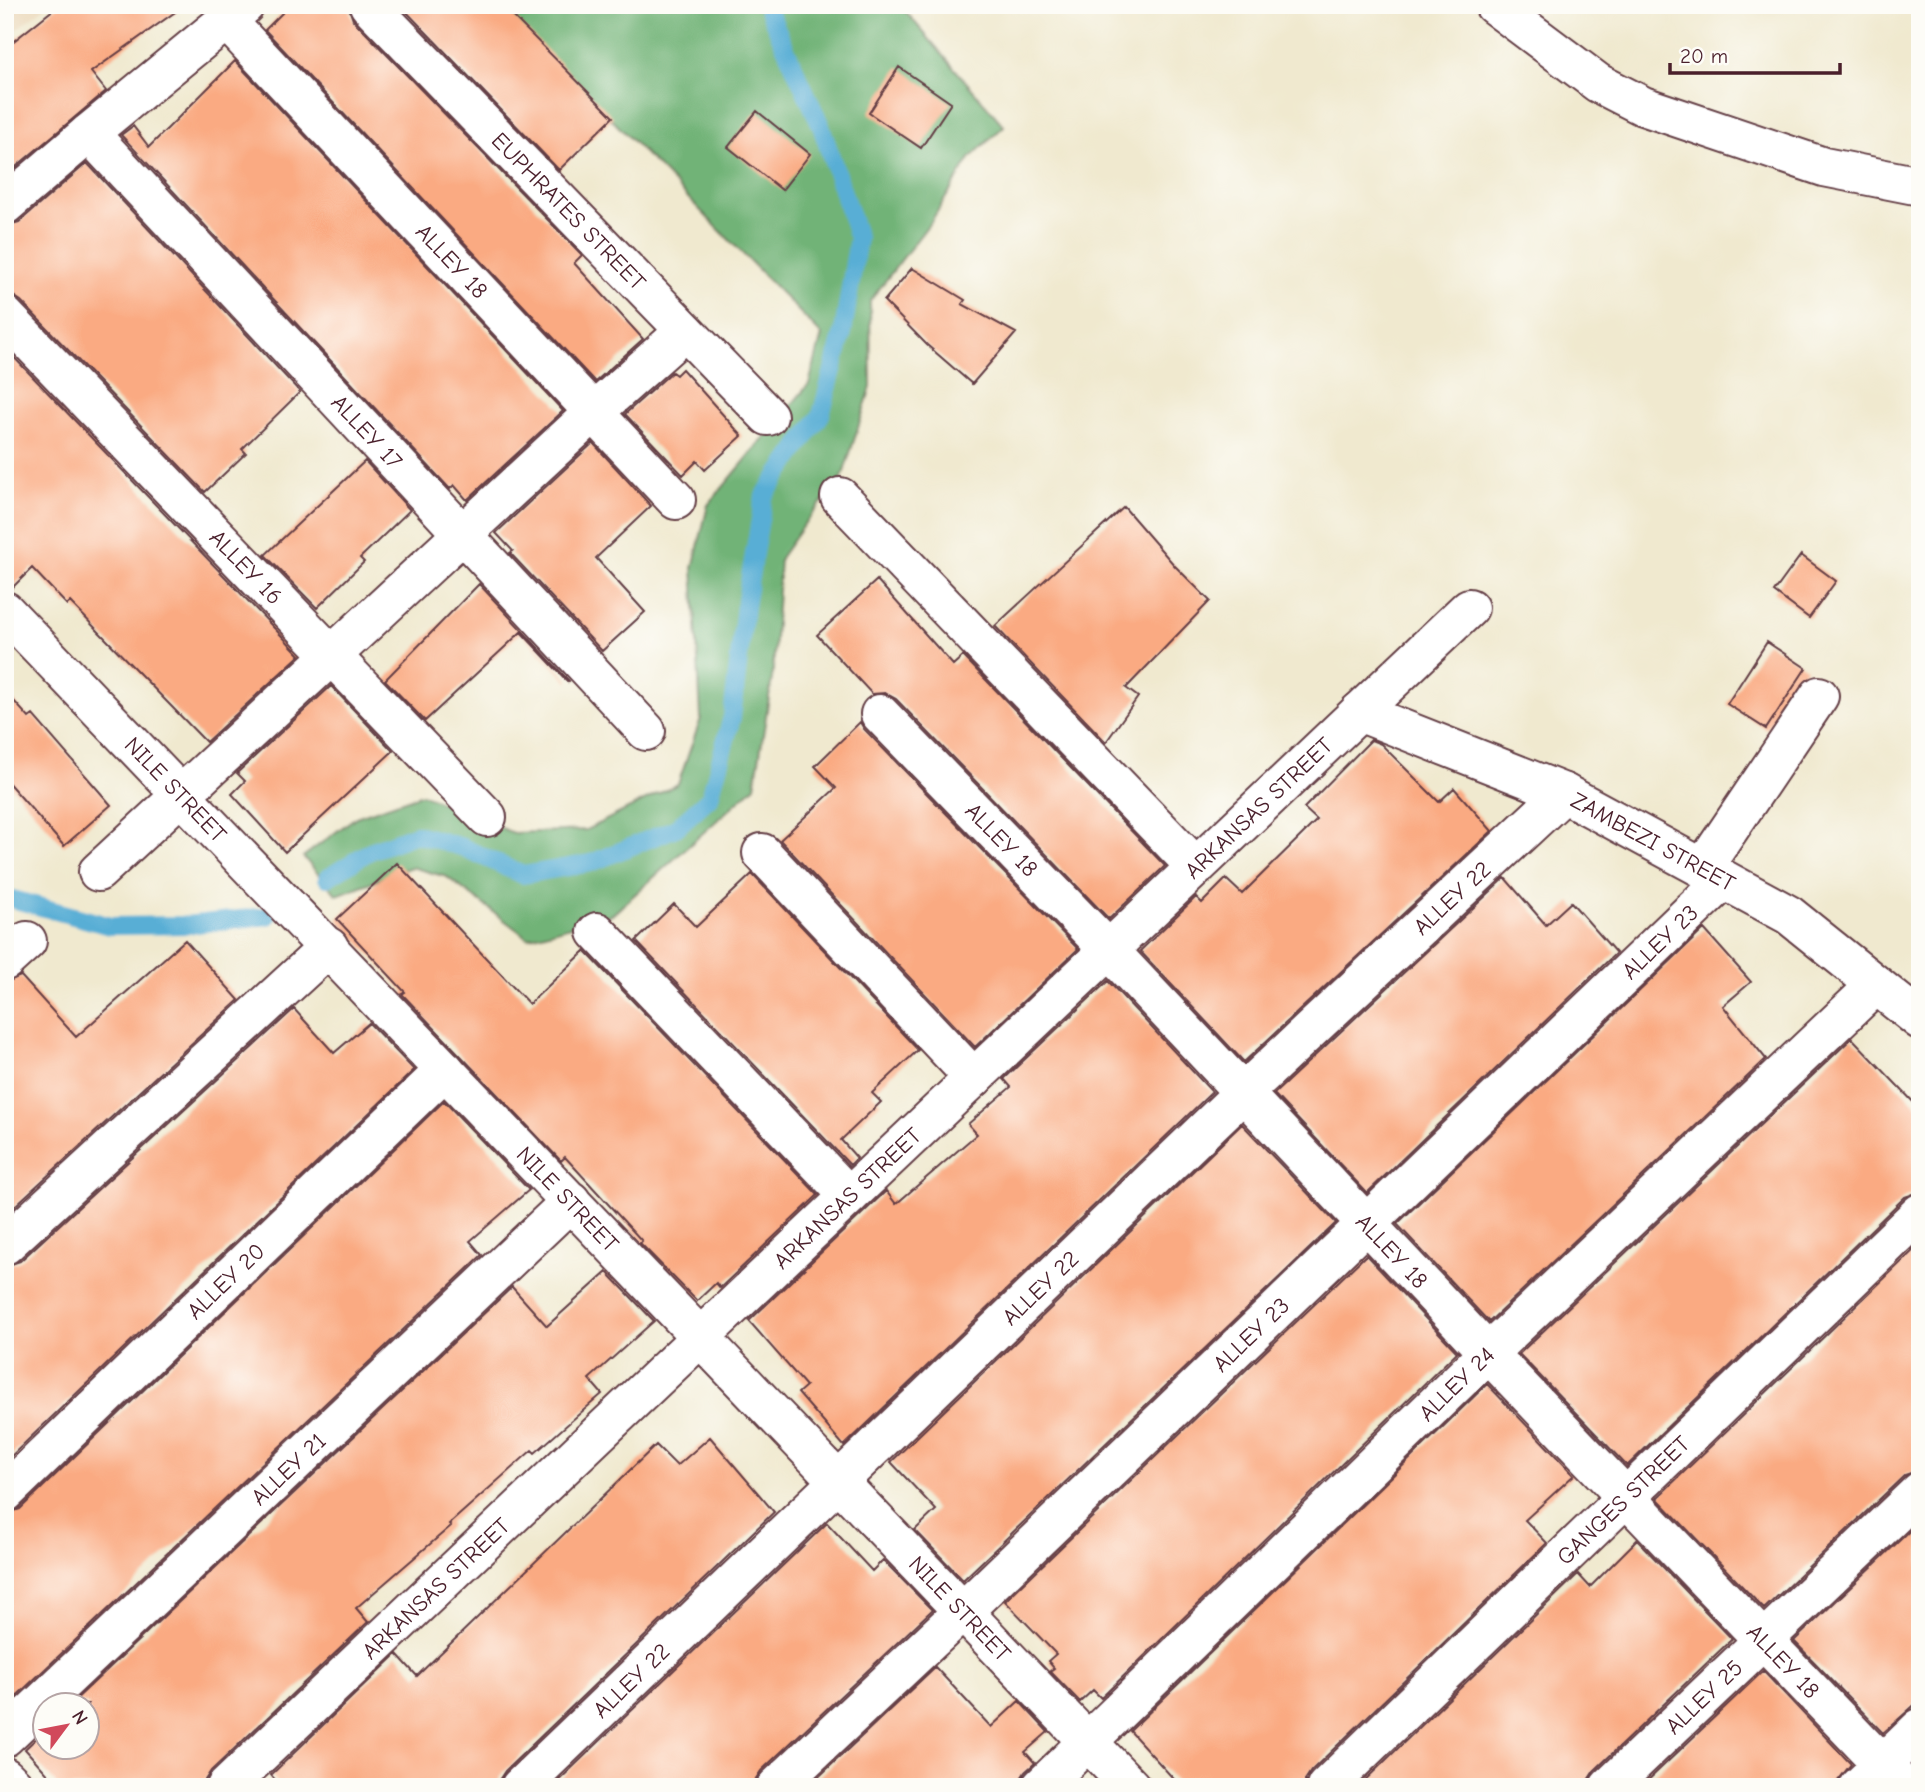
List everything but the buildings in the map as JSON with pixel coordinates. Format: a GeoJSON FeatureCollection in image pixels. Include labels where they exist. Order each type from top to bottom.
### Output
{"type":"FeatureCollection","features":[{"type":"Feature","properties":{"kind":"street","name":"EUPHRATES STREET"},"geometry":{"type":"LineString","coordinates":[[369,5],[768,416]]}},
{"type":"Feature","properties":{"kind":"street"},"geometry":{"type":"LineString","coordinates":[[1494,5],[1598,83],[1643,106],[1824,167],[1920,186]]}},
{"type":"Feature","properties":{"kind":"street"},"geometry":{"type":"LineString","coordinates":[[5,205],[236,13]]}},
{"type":"Feature","properties":{"kind":"street","name":"ALLEY 18"},"geometry":{"type":"LineString","coordinates":[[236,13],[676,500]]}},
{"type":"Feature","properties":{"kind":"street","name":"ALLEY 17"},"geometry":{"type":"LineString","coordinates":[[89,133],[646,731]]}},
{"type":"Feature","properties":{"kind":"street","name":"ALLEY 16"},"geometry":{"type":"LineString","coordinates":[[5,316],[487,817]]}},
{"type":"Feature","properties":{"kind":"street"},"geometry":{"type":"LineString","coordinates":[[98,872],[594,412],[685,331]]}},
{"type":"Feature","properties":{"kind":"street"},"geometry":{"type":"LineString","coordinates":[[840,497],[1196,867]]}},
{"type":"Feature","properties":{"kind":"street","name":"ARKANSAS STREET"},"geometry":{"type":"LineString","coordinates":[[226,1787],[1469,608]]}},
{"type":"Feature","properties":{"kind":"street","name":"NILE STREET"},"geometry":{"type":"LineString","coordinates":[[5,611],[1131,1787]]}},
{"type":"Feature","properties":{"kind":"street","name":"ALLEY 23"},"geometry":{"type":"LineString","coordinates":[[776,1787],[962,1612],[1367,1221],[1714,874],[1819,696]]}},
{"type":"Feature","properties":{"kind":"street","name":"ZAMBEZI STREET"},"geometry":{"type":"LineString","coordinates":[[1359,712],[1564,793],[1790,915],[1920,1020]]}},
{"type":"Feature","properties":{"kind":"street","name":"ALLEY 18"},"geometry":{"type":"LineString","coordinates":[[880,714],[1108,949],[1367,1221],[1488,1353],[1763,1639],[1882,1779]]}},
{"type":"Feature","properties":{"kind":"street","name":"ALLEY 22"},"geometry":{"type":"LineString","coordinates":[[520,1787],[1244,1092],[1564,793]]}},
{"type":"Feature","properties":{"kind":"street"},"geometry":{"type":"LineString","coordinates":[[762,853],[974,1078]]}},
{"type":"Feature","properties":{"kind":"street"},"geometry":{"type":"LineString","coordinates":[[597,932],[849,1196]]}},
{"type":"Feature","properties":{"kind":"street"},"geometry":{"type":"LineString","coordinates":[[5,1245],[328,947]]}},
{"type":"Feature","properties":{"kind":"street","name":"ALLEY 24"},"geometry":{"type":"LineString","coordinates":[[1041,1787],[1488,1353],[1876,985]]}},
{"type":"Feature","properties":{"kind":"street","name":"ALLEY 20"},"geometry":{"type":"LineString","coordinates":[[5,1493],[444,1070]]}},
{"type":"Feature","properties":{"kind":"street","name":"ALLEY 21"},"geometry":{"type":"LineString","coordinates":[[5,1737],[571,1201]]}},
{"type":"Feature","properties":{"kind":"street","name":"GANGES STREET"},"geometry":{"type":"LineString","coordinates":[[1326,1787],[1920,1213]]}},
{"type":"Feature","properties":{"kind":"street","name":"ALLEY 25"},"geometry":{"type":"LineString","coordinates":[[1609,1787],[1920,1491]]}},
{"type":"Feature","properties":{"kind":"street"},"geometry":{"type":"LineString","coordinates":[[1882,1779],[1920,1728]]}},
{"type":"Feature","properties":{"kind":"street"},"geometry":{"type":"LineString","coordinates":[[5,1777],[15,1787]]}},
{"type":"Feature","properties":{"kind":"shaded area"},"geometry":{"type":"Polygon","coordinates":[[[5,5],[48,5],[5,38],[5,5]]]}},
{"type":"Feature","properties":{"kind":"green space"},"geometry":{"type":"Polygon","coordinates":[[[500,5],[900,5],[1004,126],[971,157],[932,220],[870,301],[871,387],[842,478],[780,558],[773,672],[755,786],[613,914],[528,938],[447,877],[411,867],[337,895],[303,857],[356,817],[422,794],[513,833],[586,830],[678,784],[701,718],[693,568],[708,505],[809,384],[822,335],[500,5]]]}},
{"type":"Feature","properties":{"kind":"waterway"},"geometry":{"type":"LineString","coordinates":[[327,878],[370,851],[416,834],[462,847],[523,875],[591,863],[676,828],[710,797],[732,717],[745,606],[764,496],[821,415],[843,332],[858,238],[821,126],[766,5]]}},
{"type":"Feature","properties":{"kind":"waterway"},"geometry":{"type":"LineString","coordinates":[[5,897],[110,926],[186,925],[268,916]]}}]}
